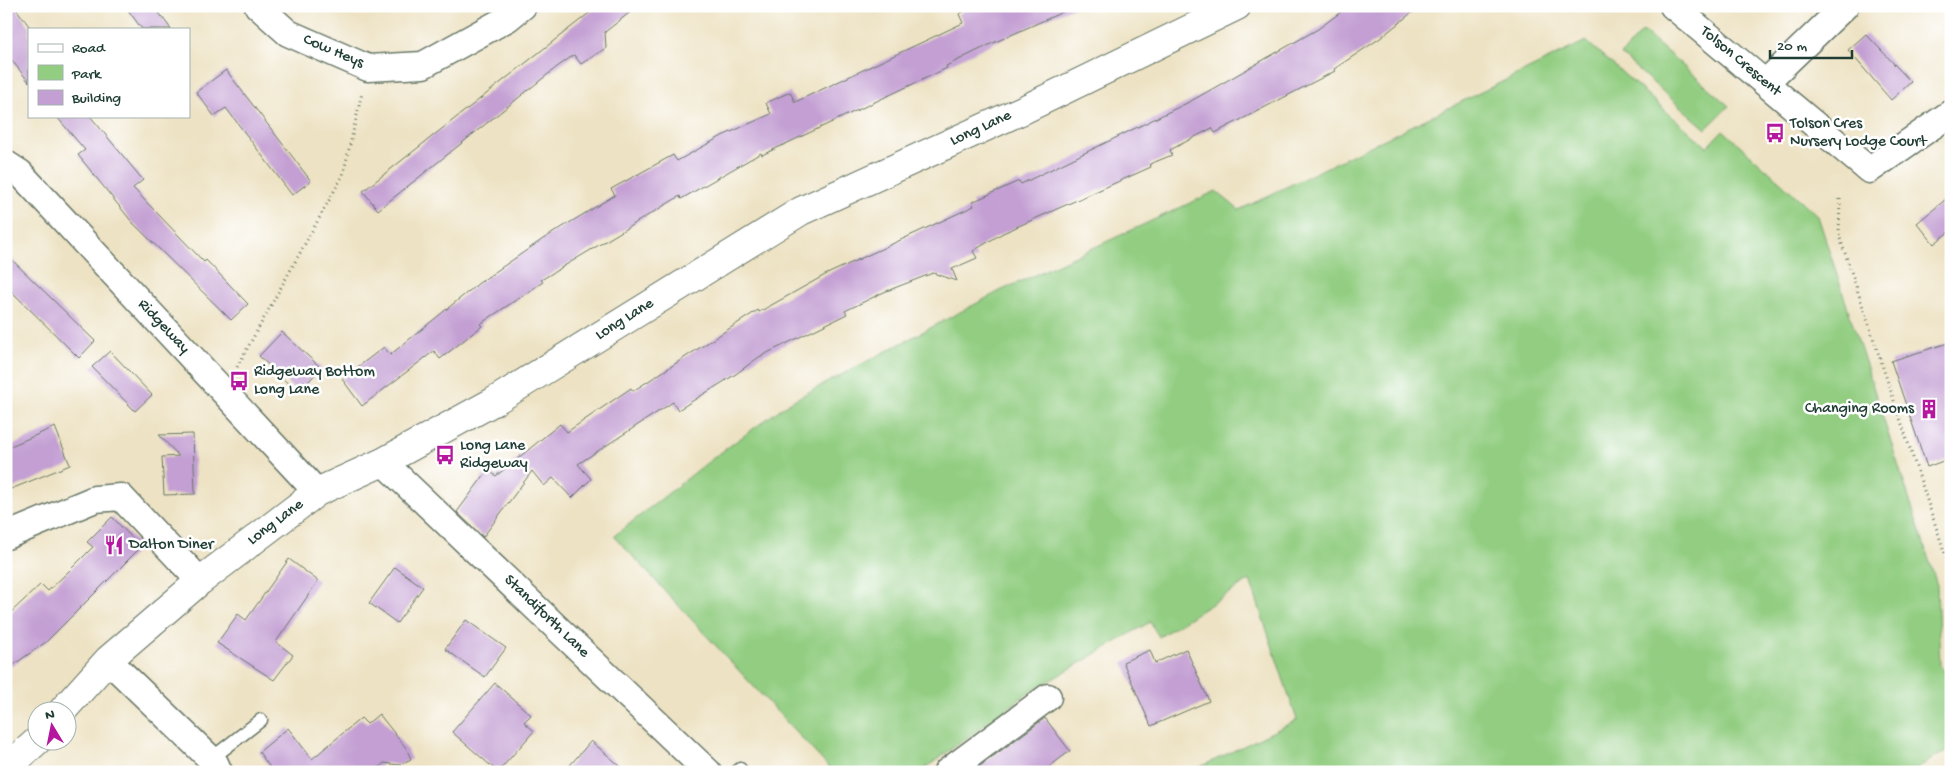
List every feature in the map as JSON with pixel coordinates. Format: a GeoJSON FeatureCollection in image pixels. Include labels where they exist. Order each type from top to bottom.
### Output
{"type":"FeatureCollection","features":[{"type":"Feature","properties":{"kind":"street","name":"Cow Heys"},"geometry":{"type":"LineString","coordinates":[[258,6],[288,33],[368,68],[423,65],[508,18],[523,6]]}},
{"type":"Feature","properties":{"kind":"street","name":"Long Lane"},"geometry":{"type":"LineString","coordinates":[[72,700],[108,660],[200,581],[317,492],[383,462],[493,402],[801,211],[1025,109],[1237,6]]}},
{"type":"Feature","properties":{"kind":"street","name":"Tolson Crescent"},"geometry":{"type":"LineString","coordinates":[[1673,6],[1869,170],[1951,113]]}},
{"type":"Feature","properties":{"kind":"street"},"geometry":{"type":"LineString","coordinates":[[1765,83],[1845,6]]}},
{"type":"Feature","properties":{"kind":"street","name":"Ridgeway"},"geometry":{"type":"LineString","coordinates":[[6,164],[20,173],[317,492]]}},
{"type":"Feature","properties":{"kind":"street","name":"Standiforth Lane"},"geometry":{"type":"LineString","coordinates":[[383,462],[708,772]]}},
{"type":"Feature","properties":{"kind":"street"},"geometry":{"type":"LineString","coordinates":[[6,536],[95,499],[122,498],[200,581]]}},
{"type":"Feature","properties":{"kind":"street"},"geometry":{"type":"LineString","coordinates":[[108,660],[215,766]]}},
{"type":"Feature","properties":{"kind":"street"},"geometry":{"type":"LineString","coordinates":[[946,772],[1048,698]]}},
{"type":"Feature","properties":{"kind":"street"},"geometry":{"type":"LineString","coordinates":[[6,770],[28,749]]}},
{"type":"Feature","properties":{"kind":"lane"},"geometry":{"type":"LineString","coordinates":[[215,766],[261,720]]}},
{"type":"Feature","properties":{"kind":"path"},"geometry":{"type":"LineString","coordinates":[[223,391],[343,174],[368,68]]}},
{"type":"Feature","properties":{"kind":"path"},"geometry":{"type":"LineString","coordinates":[[1840,199],[1839,235],[1951,572]]}},
{"type":"Feature","properties":{"kind":"green space"},"geometry":{"type":"Polygon","coordinates":[[[1643,31],[1729,106],[1706,129],[1621,55],[1643,31]]]}},
{"type":"Feature","properties":{"kind":"green space"},"geometry":{"type":"Polygon","coordinates":[[[1586,41],[1707,147],[1723,130],[1818,216],[1937,585],[1940,665],[1951,681],[1951,748],[1910,772],[1190,772],[1297,720],[1250,580],[1159,637],[1150,622],[1027,694],[920,772],[833,772],[614,536],[712,459],[790,402],[1000,291],[1216,191],[1239,210],[1586,41]]]}},
{"type":"Feature","properties":{"kind":"building"},"geometry":{"type":"Polygon","coordinates":[[[6,6],[14,6],[29,26],[28,81],[6,53],[6,6]]]}},
{"type":"Feature","properties":{"kind":"building"},"geometry":{"type":"Polygon","coordinates":[[[125,6],[154,6],[170,28],[141,28],[125,6]]]}},
{"type":"Feature","properties":{"kind":"building"},"geometry":{"type":"Polygon","coordinates":[[[598,6],[638,6],[605,32],[606,48],[581,64],[574,55],[557,67],[378,210],[363,191],[598,6]]]}},
{"type":"Feature","properties":{"kind":"building"},"geometry":{"type":"Polygon","coordinates":[[[973,6],[1076,6],[991,44],[946,66],[947,68],[762,155],[761,153],[681,199],[680,196],[541,280],[543,282],[480,324],[482,326],[440,359],[434,351],[362,406],[342,379],[384,347],[390,355],[479,283],[543,239],[615,195],[611,189],[673,155],[677,161],[722,136],[771,114],[766,103],[790,92],[795,102],[963,23],[959,14],[973,6]]]}},
{"type":"Feature","properties":{"kind":"building"},"geometry":{"type":"Polygon","coordinates":[[[1349,6],[1420,6],[1379,39],[1334,69],[1335,71],[1215,133],[1212,128],[1170,150],[1172,155],[1150,164],[1151,167],[1003,233],[973,251],[977,258],[952,269],[957,281],[933,273],[884,292],[845,311],[847,314],[759,357],[736,374],[678,410],[673,402],[578,464],[591,479],[572,498],[553,478],[544,486],[532,471],[483,537],[457,512],[488,470],[496,476],[560,424],[567,432],[631,388],[633,391],[758,310],[759,312],[825,275],[974,206],[972,202],[1019,181],[1021,184],[1191,101],[1318,29],[1349,6]]]}},
{"type":"Feature","properties":{"kind":"building"},"geometry":{"type":"Polygon","coordinates":[[[1866,34],[1911,82],[1891,100],[1848,50],[1866,34]]]}},
{"type":"Feature","properties":{"kind":"building"},"geometry":{"type":"Polygon","coordinates":[[[226,70],[311,181],[292,195],[226,108],[214,116],[196,92],[226,70]]]}},
{"type":"Feature","properties":{"kind":"building"},"geometry":{"type":"Polygon","coordinates":[[[58,118],[92,118],[143,180],[133,188],[204,262],[206,260],[248,304],[231,320],[132,222],[78,155],[85,150],[58,118]]]}},
{"type":"Feature","properties":{"kind":"building"},"geometry":{"type":"Polygon","coordinates":[[[1951,195],[1951,230],[1934,244],[1917,223],[1951,195]]]}},
{"type":"Feature","properties":{"kind":"building"},"geometry":{"type":"Polygon","coordinates":[[[6,254],[95,341],[79,358],[6,286],[6,254]]]}},
{"type":"Feature","properties":{"kind":"building"},"geometry":{"type":"Polygon","coordinates":[[[282,332],[321,368],[298,393],[259,356],[282,332]]]}},
{"type":"Feature","properties":{"kind":"building","name":"Changing Rooms"},"geometry":{"type":"Polygon","coordinates":[[[1951,342],[1951,458],[1927,467],[1891,361],[1951,342]]]}},
{"type":"Feature","properties":{"kind":"building"},"geometry":{"type":"Polygon","coordinates":[[[110,351],[152,395],[135,411],[92,367],[110,351]]]}},
{"type":"Feature","properties":{"kind":"building"},"geometry":{"type":"Polygon","coordinates":[[[55,427],[70,465],[11,489],[6,475],[6,448],[55,427]]]}},
{"type":"Feature","properties":{"kind":"building"},"geometry":{"type":"Polygon","coordinates":[[[193,434],[195,494],[164,495],[162,457],[179,456],[159,435],[193,434]]]}},
{"type":"Feature","properties":{"kind":"building"},"geometry":{"type":"Polygon","coordinates":[[[112,517],[141,547],[46,642],[6,670],[6,617],[41,584],[48,591],[93,547],[87,542],[112,517]]]}},
{"type":"Feature","properties":{"kind":"building"},"geometry":{"type":"Polygon","coordinates":[[[289,559],[318,581],[276,642],[293,655],[274,680],[217,643],[238,614],[246,620],[289,559]]]}},
{"type":"Feature","properties":{"kind":"building"},"geometry":{"type":"Polygon","coordinates":[[[395,567],[423,587],[397,623],[369,603],[395,567]]]}},
{"type":"Feature","properties":{"kind":"building"},"geometry":{"type":"Polygon","coordinates":[[[466,620],[506,648],[485,677],[445,649],[466,620]]]}},
{"type":"Feature","properties":{"kind":"building"},"geometry":{"type":"Polygon","coordinates":[[[1186,649],[1209,701],[1151,726],[1123,662],[1150,650],[1155,663],[1186,649]]]}},
{"type":"Feature","properties":{"kind":"building"},"geometry":{"type":"Polygon","coordinates":[[[495,683],[531,715],[524,722],[534,731],[498,772],[452,732],[495,683]]]}},
{"type":"Feature","properties":{"kind":"building"},"geometry":{"type":"Polygon","coordinates":[[[379,714],[406,748],[411,759],[399,765],[384,763],[373,772],[273,772],[259,752],[288,728],[312,759],[361,718],[367,724],[379,714]]]}},
{"type":"Feature","properties":{"kind":"building"},"geometry":{"type":"Polygon","coordinates":[[[1045,718],[1070,751],[1042,772],[972,772],[1045,718]]]}},
{"type":"Feature","properties":{"kind":"building"},"geometry":{"type":"Polygon","coordinates":[[[591,741],[627,772],[564,772],[591,741]]]}},
{"type":"Feature","properties":{"kind":"place","name":"Tolson Cres Nursery Lodge Court"},"geometry":{"type":"Point","coordinates":[1775,133]}},
{"type":"Feature","properties":{"kind":"place","name":"Ridgeway Bottom Long Lane"},"geometry":{"type":"Point","coordinates":[239,381]}},
{"type":"Feature","properties":{"kind":"place","name":"Changing Rooms"},"geometry":{"type":"Point","coordinates":[1929,409]}},
{"type":"Feature","properties":{"kind":"place","name":"Long Lane Ridgeway"},"geometry":{"type":"Point","coordinates":[445,455]}},
{"type":"Feature","properties":{"kind":"place","name":"Dalton Diner"},"geometry":{"type":"Point","coordinates":[114,545]}}]}
